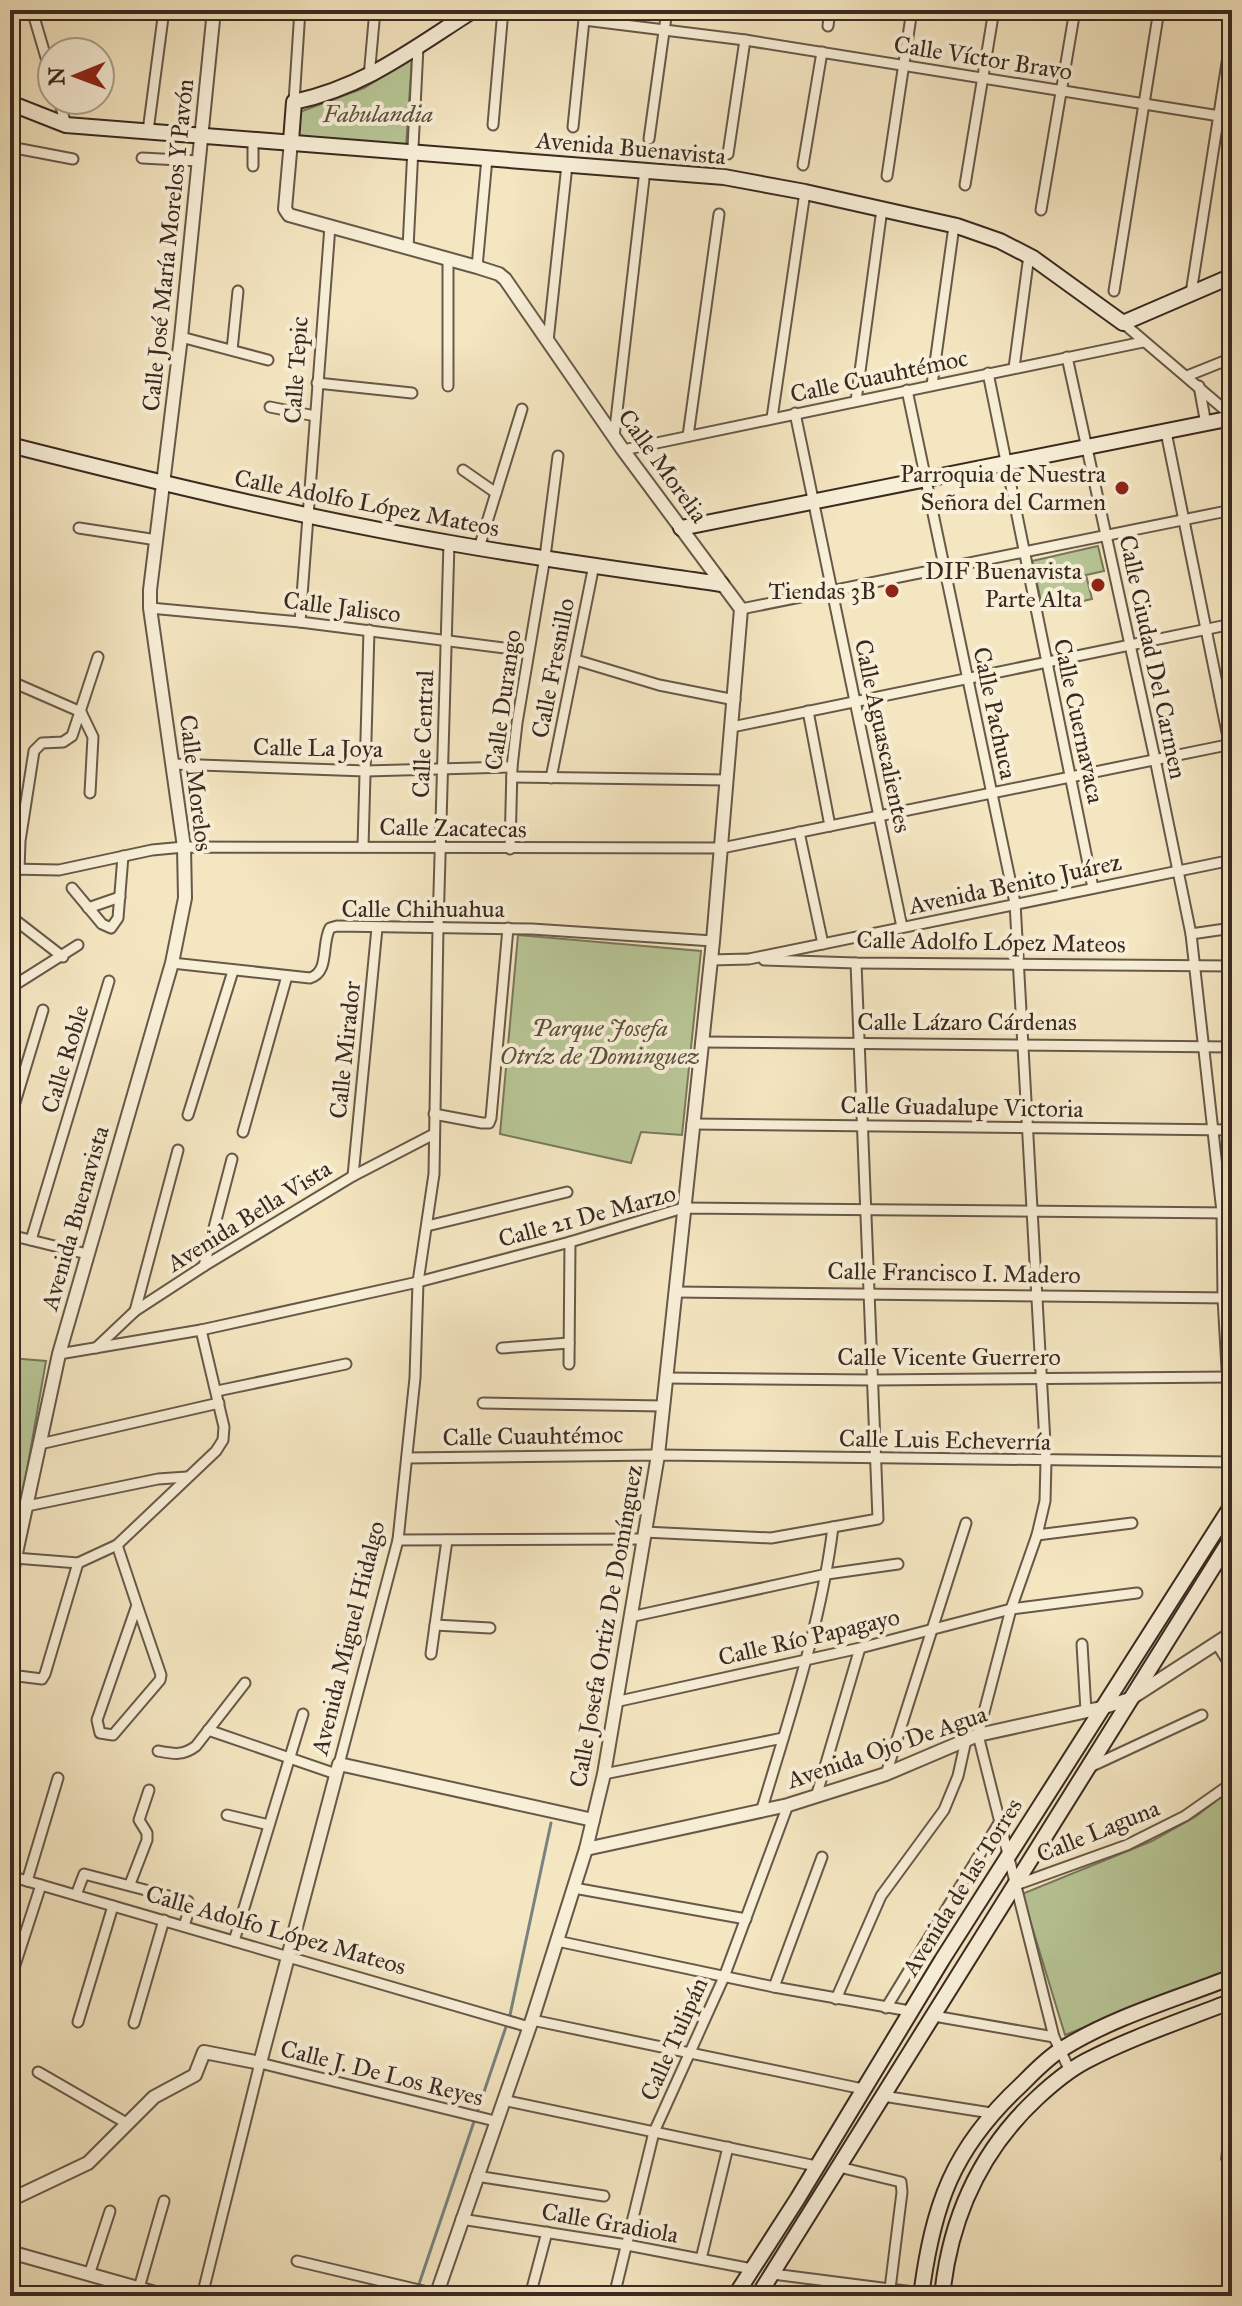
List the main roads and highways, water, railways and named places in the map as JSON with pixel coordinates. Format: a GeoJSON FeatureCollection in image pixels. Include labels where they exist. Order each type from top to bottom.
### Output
{"type":"FeatureCollection","features":[{"type":"Feature","properties":{"kind":"main road"},"geometry":{"type":"LineString","coordinates":[[291,141],[294,102],[325,95],[369,77],[418,47],[456,16],[474,10]]}},
{"type":"Feature","properties":{"kind":"main road","name":"Avenida Buenavista"},"geometry":{"type":"LineString","coordinates":[[10,103],[66,125],[724,177],[805,192],[954,226],[1000,241],[1029,255],[1123,323],[1232,276]]}},
{"type":"Feature","properties":{"kind":"main road"},"geometry":{"type":"LineString","coordinates":[[681,528],[1007,465],[1232,417]]}},
{"type":"Feature","properties":{"kind":"main road","name":"Calle Adolfo López Mateos"},"geometry":{"type":"LineString","coordinates":[[10,445],[165,485],[307,516],[479,548],[721,584]]}},
{"type":"Feature","properties":{"kind":"main road","name":"Avenida de las Torres"},"geometry":{"type":"LineString","coordinates":[[735,2296],[1008,1857],[1094,1710],[1232,1505]]}},
{"type":"Feature","properties":{"kind":"main road","name":"Avenida de las Torres"},"geometry":{"type":"LineString","coordinates":[[758,2296],[1232,1537]]}},
{"type":"Feature","properties":{"kind":"main road"},"geometry":{"type":"LineString","coordinates":[[921,2294],[930,2237],[942,2196],[962,2156],[991,2113],[1057,2044],[1232,1977]]}},
{"type":"Feature","properties":{"kind":"main road"},"geometry":{"type":"LineString","coordinates":[[942,2296],[945,2265],[959,2213],[987,2155],[1017,2117],[1070,2071],[1112,2049],[1232,2001]]}},
{"type":"Feature","properties":{"kind":"waterway"},"geometry":{"type":"LineString","coordinates":[[415,2296],[510,2015],[551,1823]]}},
{"type":"Feature","properties":{"kind":"place","name":"Parroquia de Nuestra Señora del Carmen"},"geometry":{"type":"Point","coordinates":[1122,488]}},
{"type":"Feature","properties":{"kind":"place","name":"DIF Buenavista Parte Alta"},"geometry":{"type":"Point","coordinates":[1098,585]}},
{"type":"Feature","properties":{"kind":"place","name":"Tiendas 3B"},"geometry":{"type":"Point","coordinates":[892,591]}},
{"type":"Feature","properties":{"kind":"park label","name":"Fabulandia"},"geometry":{"type":"Point","coordinates":[378,114]}},
{"type":"Feature","properties":{"kind":"park label","name":"Parque Josefa Otríz de Dominguez"},"geometry":{"type":"Point","coordinates":[600,1042]}}]}
